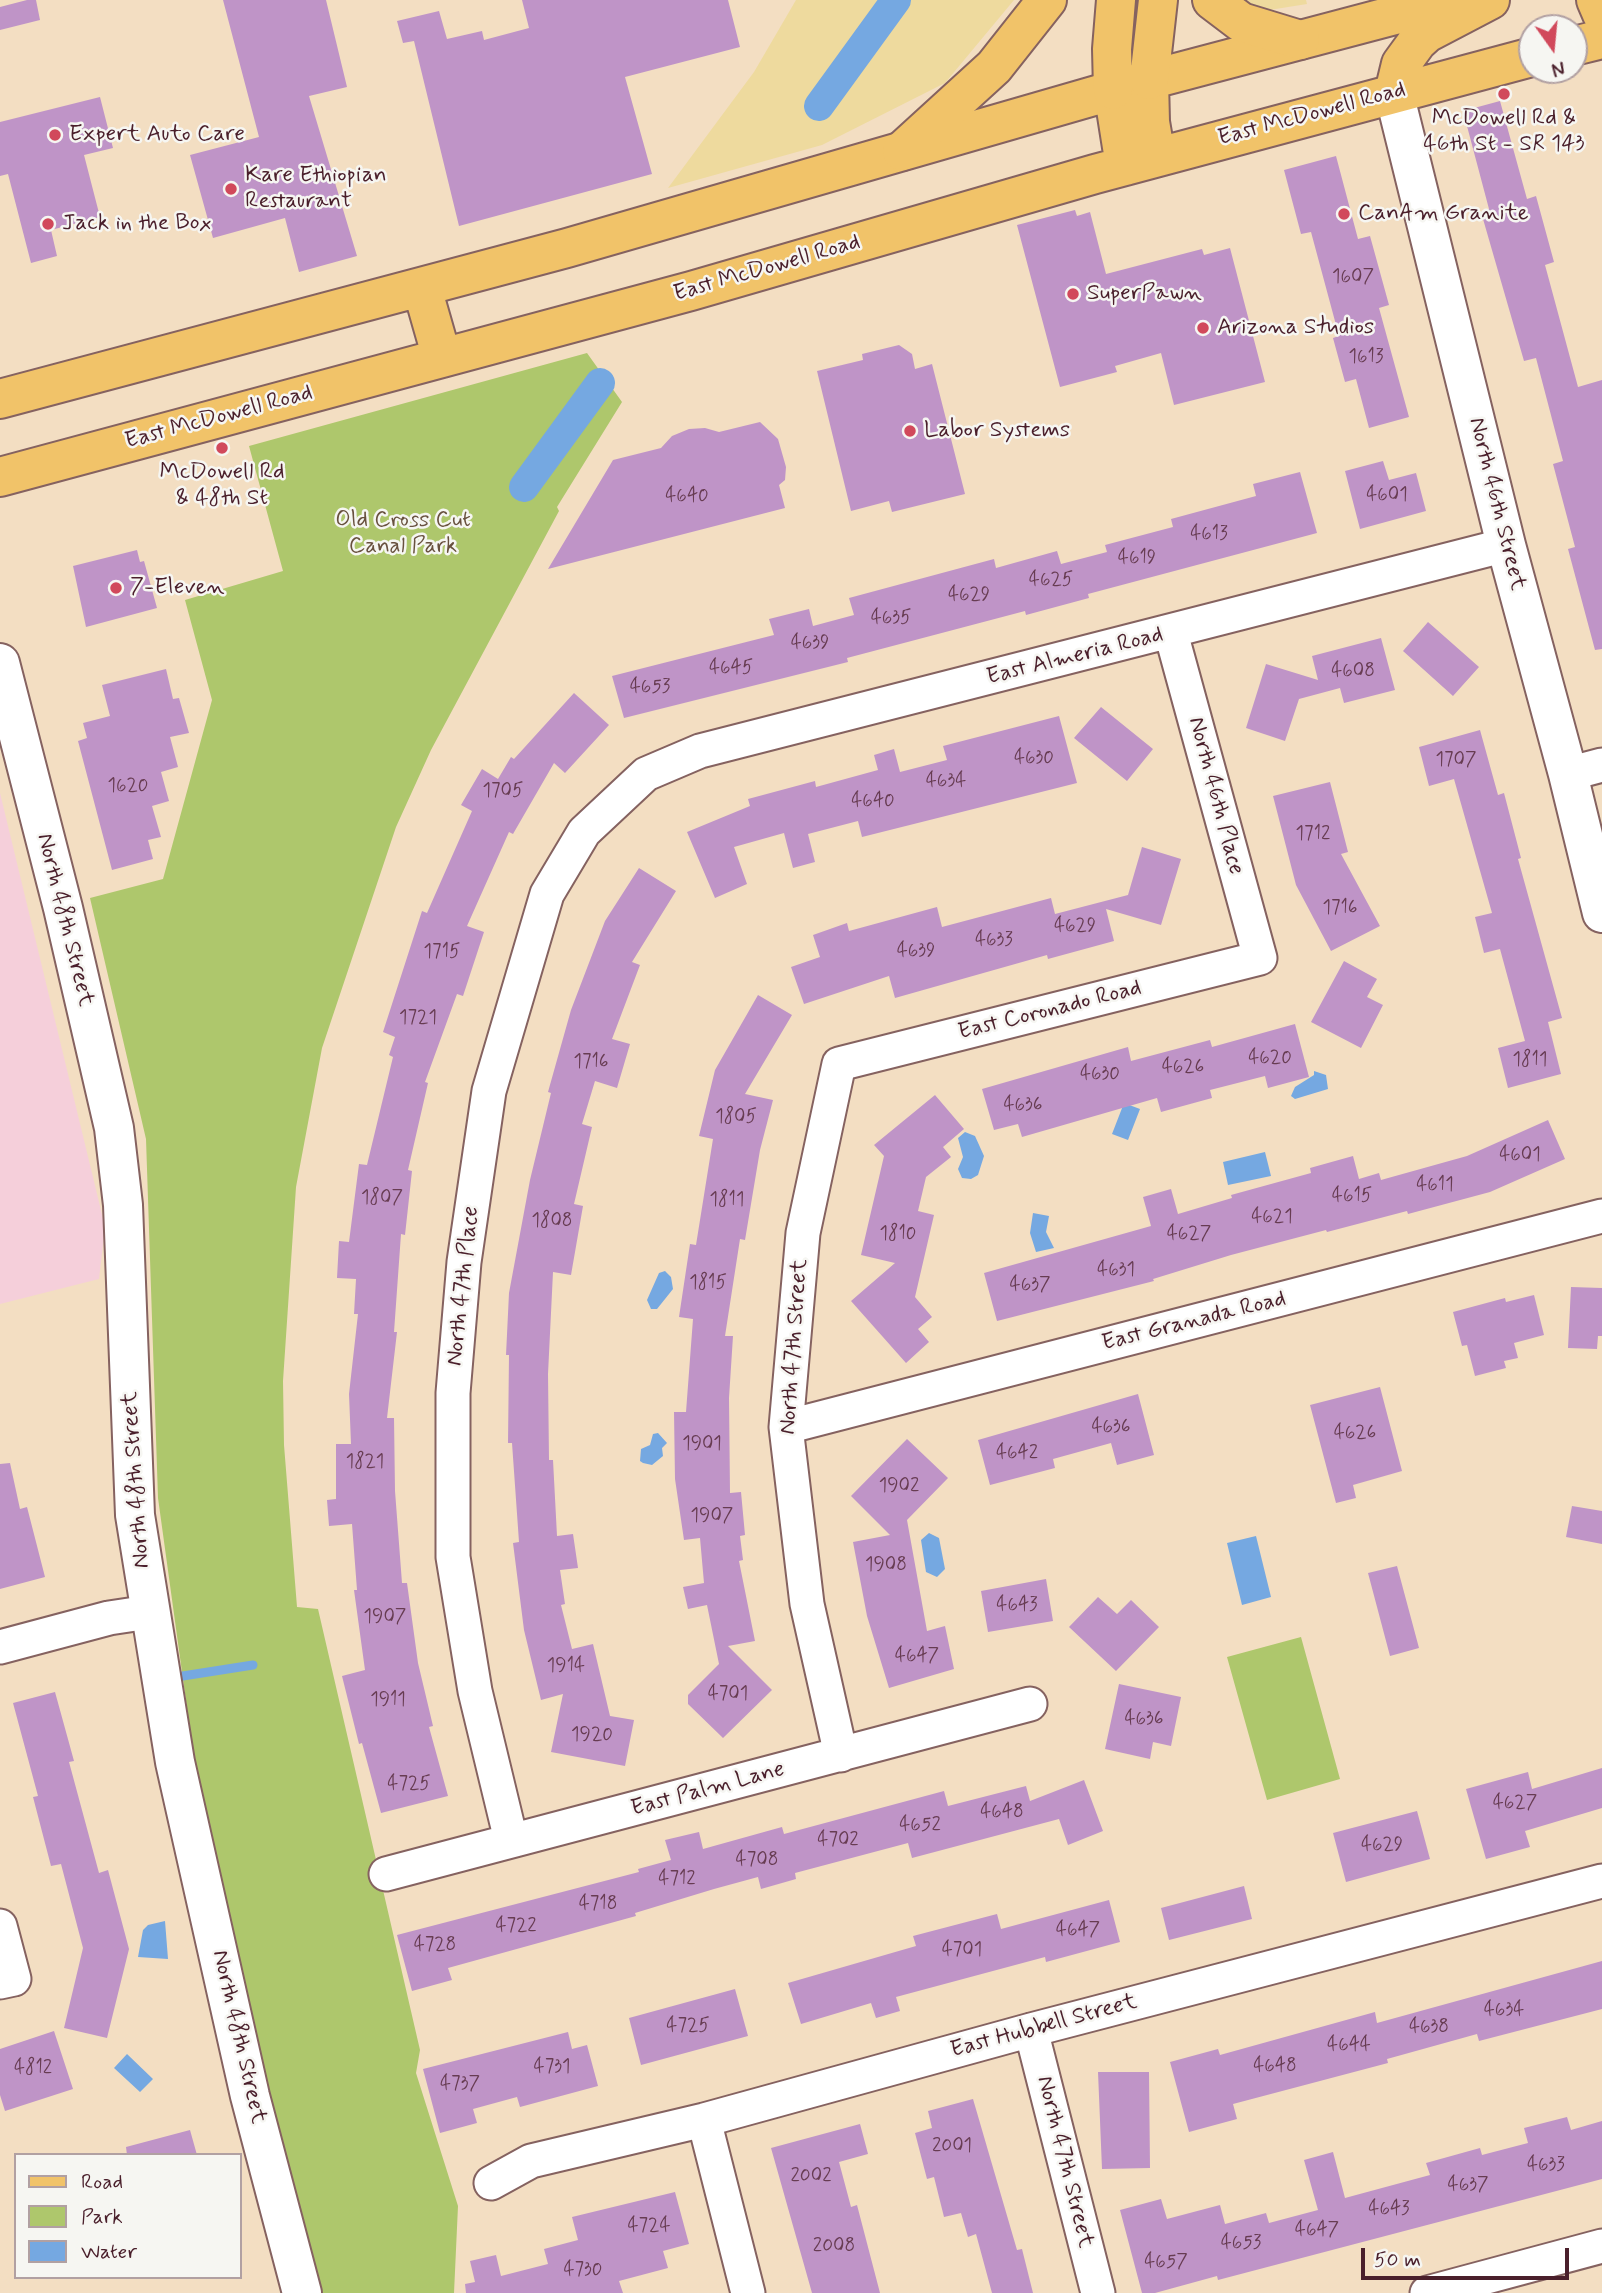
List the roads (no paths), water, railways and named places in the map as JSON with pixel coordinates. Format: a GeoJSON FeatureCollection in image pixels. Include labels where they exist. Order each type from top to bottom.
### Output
{"type":"FeatureCollection","features":[{"type":"Feature","properties":{"kind":"main road"},"geometry":{"type":"LineString","coordinates":[[902,151],[994,67],[1047,0]]}},
{"type":"Feature","properties":{"kind":"main road"},"geometry":{"type":"LineString","coordinates":[[1116,0],[1112,49],[1113,90],[1141,162]]}},
{"type":"Feature","properties":{"kind":"main road"},"geometry":{"type":"LineString","coordinates":[[1141,162],[1150,122],[1149,80],[1158,0]]}},
{"type":"Feature","properties":{"kind":"main road"},"geometry":{"type":"LineString","coordinates":[[1212,0],[1241,22],[1300,40]]}},
{"type":"Feature","properties":{"kind":"main road"},"geometry":{"type":"LineString","coordinates":[[0,399],[422,288],[1113,90],[1452,0]]}},
{"type":"Feature","properties":{"kind":"main road"},"geometry":{"type":"LineString","coordinates":[[1394,93],[1401,64],[1417,42],[1427,33],[1490,0]]}},
{"type":"Feature","properties":{"kind":"main road"},"geometry":{"type":"LineString","coordinates":[[1596,0],[1602,14]]}},
{"type":"Feature","properties":{"kind":"main road","name":"East McDowell Road"},"geometry":{"type":"LineString","coordinates":[[0,477],[691,291],[1141,162],[1518,61]]}},
{"type":"Feature","properties":{"kind":"main road"},"geometry":{"type":"LineString","coordinates":[[422,288],[442,358]]}},
{"type":"Feature","properties":{"kind":"street","name":"North 46th Street"},"geometry":{"type":"LineString","coordinates":[[1394,93],[1506,545],[1585,769],[1602,913]]}},
{"type":"Feature","properties":{"kind":"street","name":"East Almeria Road"},"geometry":{"type":"LineString","coordinates":[[646,774],[700,751],[1171,633],[1506,545]]}},
{"type":"Feature","properties":{"kind":"street","name":"North 46th Place"},"geometry":{"type":"LineString","coordinates":[[1171,633],[1261,958]]}},
{"type":"Feature","properties":{"kind":"street","name":"North 48th Street"},"geometry":{"type":"LineString","coordinates":[[0,663],[114,1128],[123,1205],[135,1515],[175,1762],[250,2096],[302,2293]]}},
{"type":"Feature","properties":{"kind":"street","name":"North 47th Place"},"geometry":{"type":"LineString","coordinates":[[511,1840],[475,1691],[453,1557],[453,1393],[464,1262],[489,1091],[547,894],[584,832],[646,774]]}},
{"type":"Feature","properties":{"kind":"street","name":"East Coronado Road"},"geometry":{"type":"LineString","coordinates":[[839,1064],[1261,958]]}},
{"type":"Feature","properties":{"kind":"street","name":"North 47th Street"},"geometry":{"type":"LineString","coordinates":[[839,1064],[803,1233],[786,1427],[807,1604],[841,1755]]}},
{"type":"Feature","properties":{"kind":"street","name":"East Granada Road"},"geometry":{"type":"LineString","coordinates":[[786,1427],[1602,1216]]}},
{"type":"Feature","properties":{"kind":"street"},"geometry":{"type":"LineString","coordinates":[[0,1647],[109,1618],[149,1612]]}},
{"type":"Feature","properties":{"kind":"street","name":"East Palm Lane"},"geometry":{"type":"LineString","coordinates":[[386,1874],[1030,1704]]}},
{"type":"Feature","properties":{"kind":"street","name":"East Hubbell Street"},"geometry":{"type":"LineString","coordinates":[[491,2183],[531,2161],[704,2120],[1031,2030],[1602,1881]]}},
{"type":"Feature","properties":{"kind":"street"},"geometry":{"type":"LineString","coordinates":[[0,1926],[7,1980]]}},
{"type":"Feature","properties":{"kind":"street","name":"North 47th Street"},"geometry":{"type":"LineString","coordinates":[[1031,2030],[1098,2293]]}},
{"type":"Feature","properties":{"kind":"street"},"geometry":{"type":"LineString","coordinates":[[704,2120],[748,2293]]}},
{"type":"Feature","properties":{"kind":"street"},"geometry":{"type":"LineString","coordinates":[[1427,2293],[1602,2246]]}},
{"type":"Feature","properties":{"kind":"water"},"geometry":{"type":"Polygon","coordinates":[[[1314,1071],[1326,1075],[1328,1089],[1295,1099],[1291,1096],[1295,1087],[1314,1075],[1314,1071]]]}},
{"type":"Feature","properties":{"kind":"water"},"geometry":{"type":"Polygon","coordinates":[[[1124,1103],[1140,1109],[1128,1140],[1112,1134],[1124,1103]]]}},
{"type":"Feature","properties":{"kind":"water"},"geometry":{"type":"Polygon","coordinates":[[[965,1132],[975,1136],[984,1156],[978,1175],[971,1179],[962,1178],[958,1169],[963,1157],[958,1138],[965,1132]]]}},
{"type":"Feature","properties":{"kind":"water"},"geometry":{"type":"Polygon","coordinates":[[[1265,1152],[1271,1176],[1228,1185],[1223,1162],[1265,1152]]]}},
{"type":"Feature","properties":{"kind":"water"},"geometry":{"type":"Polygon","coordinates":[[[1033,1213],[1049,1216],[1046,1232],[1054,1248],[1036,1252],[1030,1233],[1033,1213]]]}},
{"type":"Feature","properties":{"kind":"water"},"geometry":{"type":"Polygon","coordinates":[[[665,1271],[671,1277],[673,1289],[657,1309],[651,1309],[647,1300],[659,1273],[665,1271]]]}},
{"type":"Feature","properties":{"kind":"water"},"geometry":{"type":"Polygon","coordinates":[[[658,1433],[667,1443],[662,1448],[663,1456],[652,1465],[643,1463],[640,1461],[641,1449],[650,1445],[653,1434],[658,1433]]]}},
{"type":"Feature","properties":{"kind":"water"},"geometry":{"type":"Polygon","coordinates":[[[929,1533],[939,1538],[945,1569],[937,1577],[926,1572],[921,1540],[929,1533]]]}},
{"type":"Feature","properties":{"kind":"water"},"geometry":{"type":"Polygon","coordinates":[[[1256,1536],[1271,1597],[1242,1605],[1227,1543],[1256,1536]]]}},
{"type":"Feature","properties":{"kind":"water"},"geometry":{"type":"Polygon","coordinates":[[[165,1921],[168,1959],[138,1957],[143,1930],[148,1925],[165,1921]]]}},
{"type":"Feature","properties":{"kind":"water"},"geometry":{"type":"Polygon","coordinates":[[[127,2054],[153,2079],[140,2092],[114,2068],[127,2054]]]}},
{"type":"Feature","properties":{"kind":"waterway"},"geometry":{"type":"LineString","coordinates":[[819,106],[896,0]]}},
{"type":"Feature","properties":{"kind":"waterway"},"geometry":{"type":"LineString","coordinates":[[524,487],[600,383]]}},
{"type":"Feature","properties":{"kind":"waterway"},"geometry":{"type":"LineString","coordinates":[[170,1678],[253,1665]]}},
{"type":"Feature","properties":{"kind":"place","name":"McDowell Rd & 46th St - SR 143"},"geometry":{"type":"Point","coordinates":[1504,94]}},
{"type":"Feature","properties":{"kind":"place","name":"Expert Auto Care"},"geometry":{"type":"Point","coordinates":[55,135]}},
{"type":"Feature","properties":{"kind":"place","name":"Kare Ethiopian Restaurant"},"geometry":{"type":"Point","coordinates":[231,189]}},
{"type":"Feature","properties":{"kind":"place","name":"CanAm Granite"},"geometry":{"type":"Point","coordinates":[1344,214]}},
{"type":"Feature","properties":{"kind":"place","name":"Jack in the Box"},"geometry":{"type":"Point","coordinates":[48,224]}},
{"type":"Feature","properties":{"kind":"place","name":"SuperPawn"},"geometry":{"type":"Point","coordinates":[1073,294]}},
{"type":"Feature","properties":{"kind":"place","name":"Arizona Studios"},"geometry":{"type":"Point","coordinates":[1203,328]}},
{"type":"Feature","properties":{"kind":"place","name":"Labor Systems"},"geometry":{"type":"Point","coordinates":[910,431]}},
{"type":"Feature","properties":{"kind":"place","name":"McDowell Rd & 48th St"},"geometry":{"type":"Point","coordinates":[222,448]}},
{"type":"Feature","properties":{"kind":"place","name":"7-Eleven"},"geometry":{"type":"Point","coordinates":[116,588]}},
{"type":"Feature","properties":{"kind":"park label","name":"Old Cross Cut Canal Park"},"geometry":{"type":"Point","coordinates":[403,534]}}]}
